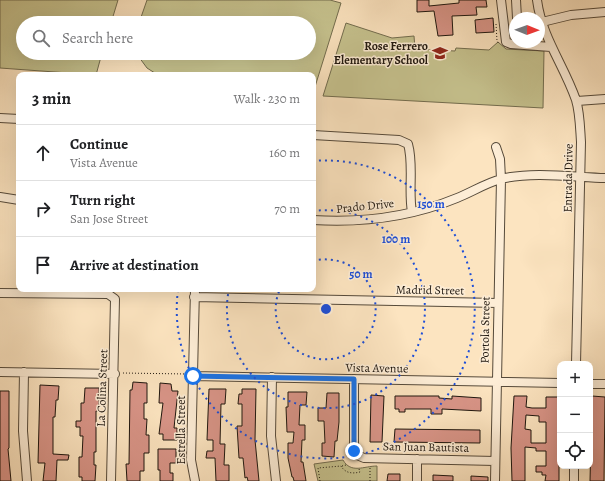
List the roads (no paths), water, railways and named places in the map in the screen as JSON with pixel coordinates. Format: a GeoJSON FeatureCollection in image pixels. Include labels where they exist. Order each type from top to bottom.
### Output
{"type":"FeatureCollection","features":[{"type":"Feature","properties":{"kind":"street"},"geometry":{"type":"LineString","coordinates":[[501,0],[504,39],[507,44],[509,44]]}},
{"type":"Feature","properties":{"kind":"street"},"geometry":{"type":"LineString","coordinates":[[516,0],[517,12]]}},
{"type":"Feature","properties":{"kind":"street","name":"Entrada Drive"},"geometry":{"type":"LineString","coordinates":[[537,0],[540,12]]}},
{"type":"Feature","properties":{"kind":"street"},"geometry":{"type":"LineString","coordinates":[[545,21],[571,15],[605,12]]}},
{"type":"Feature","properties":{"kind":"street","name":"Entrada Drive"},"geometry":{"type":"LineString","coordinates":[[545,30],[576,101],[581,142],[576,361]]}},
{"type":"Feature","properties":{"kind":"street"},"geometry":{"type":"LineString","coordinates":[[545,45],[551,46]]}},
{"type":"Feature","properties":{"kind":"street"},"geometry":{"type":"LineString","coordinates":[[576,101],[605,99]]}},
{"type":"Feature","properties":{"kind":"street"},"geometry":{"type":"LineString","coordinates":[[0,118],[16,119]]}},
{"type":"Feature","properties":{"kind":"street"},"geometry":{"type":"LineString","coordinates":[[316,135],[399,140],[408,144],[410,152],[410,197],[412,212]]}},
{"type":"Feature","properties":{"kind":"street","name":"Portola Street"},"geometry":{"type":"LineString","coordinates":[[495,481],[501,179],[500,159],[496,146]]}},
{"type":"Feature","properties":{"kind":"street","name":"Prado Drive"},"geometry":{"type":"LineString","coordinates":[[316,220],[357,221],[386,218],[412,212],[457,198],[501,179],[521,176],[605,178]]}},
{"type":"Feature","properties":{"kind":"street"},"geometry":{"type":"LineString","coordinates":[[0,197],[16,200]]}},
{"type":"Feature","properties":{"kind":"street","name":"La Colina Street"},"geometry":{"type":"LineString","coordinates":[[0,293],[104,294],[114,297],[116,303],[118,373],[111,481]]}},
{"type":"Feature","properties":{"kind":"street","name":"Madrid Street"},"geometry":{"type":"LineString","coordinates":[[195,293],[498,303]]}},
{"type":"Feature","properties":{"kind":"street","name":"Estrella Street"},"geometry":{"type":"LineString","coordinates":[[194,478],[191,460],[190,375],[195,293]]}},
{"type":"Feature","properties":{"kind":"street"},"geometry":{"type":"LineString","coordinates":[[0,372],[118,373]]}},
{"type":"Feature","properties":{"kind":"street"},"geometry":{"type":"LineString","coordinates":[[24,372],[23,431],[27,481]]}},
{"type":"Feature","properties":{"kind":"street","name":"Vista Avenue"},"geometry":{"type":"LineString","coordinates":[[190,375],[557,383]]}},
{"type":"Feature","properties":{"kind":"street"},"geometry":{"type":"LineString","coordinates":[[272,377],[271,436],[276,481]]}},
{"type":"Feature","properties":{"kind":"street","name":"San Juan Bautista"},"geometry":{"type":"LineString","coordinates":[[354,379],[354,448],[357,455],[364,458],[495,461]]}},
{"type":"Feature","properties":{"kind":"street"},"geometry":{"type":"LineString","coordinates":[[593,384],[605,384]]}},
{"type":"Feature","properties":{"kind":"street"},"geometry":{"type":"LineString","coordinates":[[417,459],[417,481]]}},
{"type":"Feature","properties":{"kind":"street"},"geometry":{"type":"LineString","coordinates":[[574,469],[574,481]]}},
{"type":"Feature","properties":{"kind":"place","name":"Rose Ferrero Elementary School"},"geometry":{"type":"Point","coordinates":[440,53]}}]}
